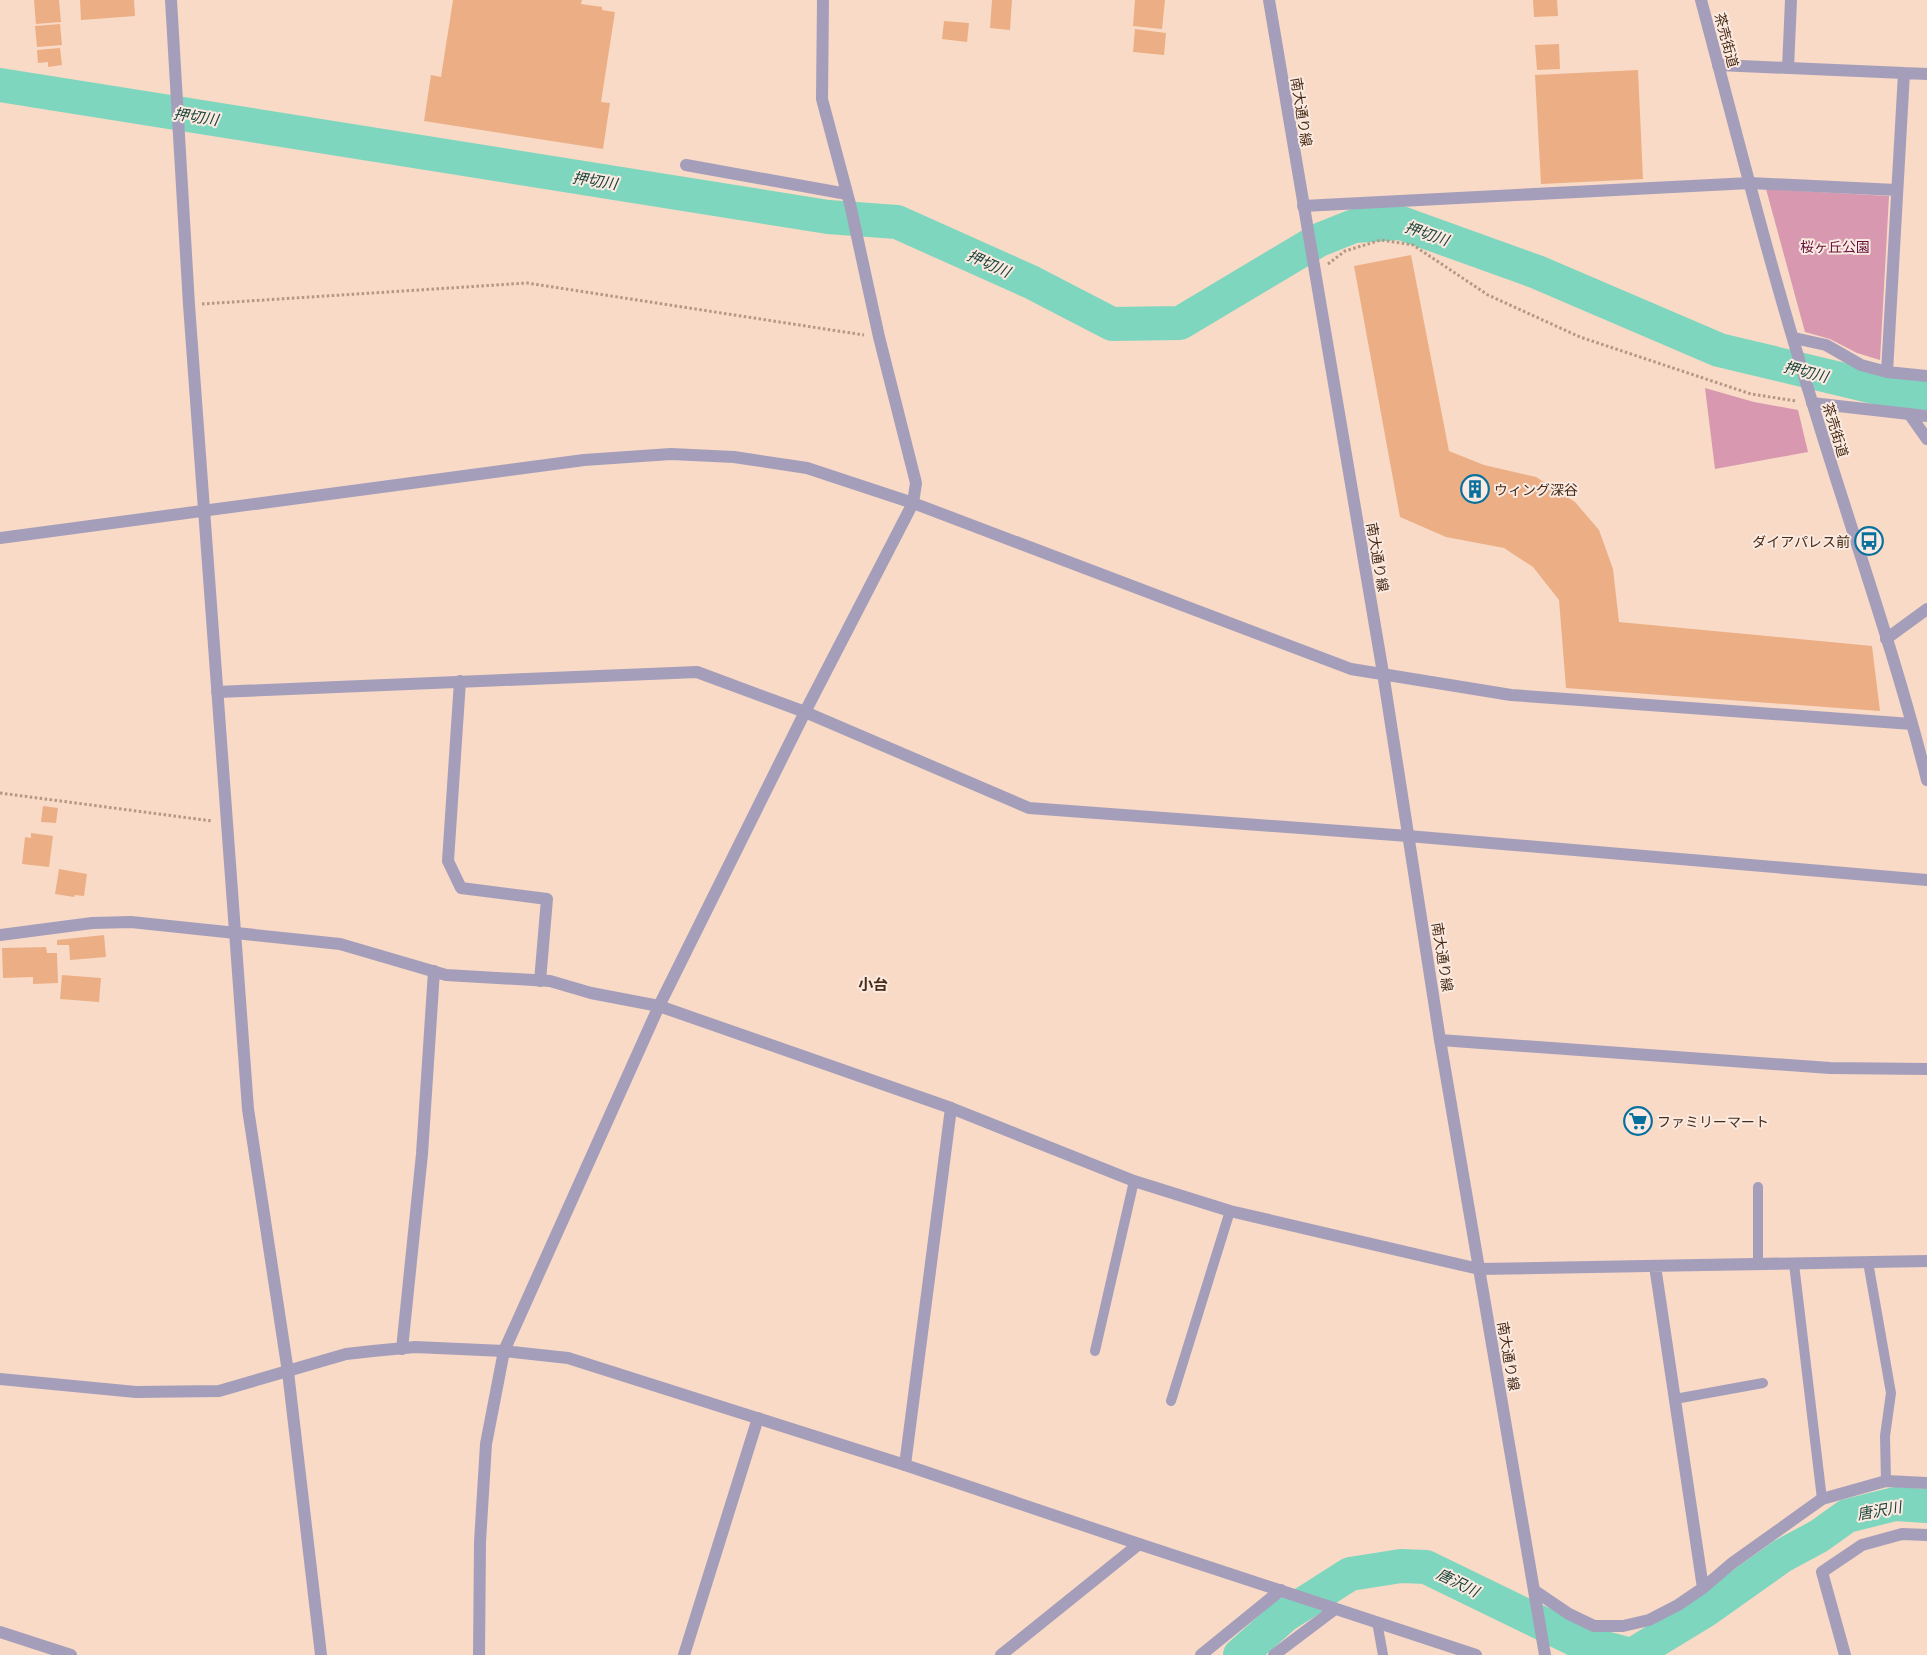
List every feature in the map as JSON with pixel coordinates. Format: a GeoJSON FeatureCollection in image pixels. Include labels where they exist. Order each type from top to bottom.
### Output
{"type":"FeatureCollection","features":[{"type":"Feature","properties":{"kind":"street"},"geometry":{"type":"LineString","coordinates":[[171,0],[189,305],[248,1109],[288,1372],[320,1655]]}},
{"type":"Feature","properties":{"kind":"street"},"geometry":{"type":"LineString","coordinates":[[479,1655],[480,1542],[486,1444],[504,1351],[659,1006],[913,503],[916,483],[879,338],[849,199],[822,99],[823,0]]}},
{"type":"Feature","properties":{"kind":"street","name":"南大通り線"},"geometry":{"type":"LineString","coordinates":[[1269,0],[1302,206],[1383,673],[1440,1040],[1545,1650]]}},
{"type":"Feature","properties":{"kind":"street","name":"茶売街道"},"geometry":{"type":"LineString","coordinates":[[1701,0],[1810,397],[1926,773]]}},
{"type":"Feature","properties":{"kind":"street"},"geometry":{"type":"LineString","coordinates":[[1788,68],[1791,0]]}},
{"type":"Feature","properties":{"kind":"street"},"geometry":{"type":"LineString","coordinates":[[1718,65],[1927,74]]}},
{"type":"Feature","properties":{"kind":"street"},"geometry":{"type":"LineString","coordinates":[[1887,372],[1904,73]]}},
{"type":"Feature","properties":{"kind":"street"},"geometry":{"type":"LineString","coordinates":[[686,165],[849,199]]}},
{"type":"Feature","properties":{"kind":"street"},"geometry":{"type":"LineString","coordinates":[[1302,206],[1750,183],[1896,190]]}},
{"type":"Feature","properties":{"kind":"street"},"geometry":{"type":"LineString","coordinates":[[1795,344],[1826,346],[1861,365],[1887,372],[1927,376]]}},
{"type":"Feature","properties":{"kind":"street"},"geometry":{"type":"LineString","coordinates":[[1810,397],[1910,415],[1927,416]]}},
{"type":"Feature","properties":{"kind":"street"},"geometry":{"type":"LineString","coordinates":[[1910,415],[1927,439]]}},
{"type":"Feature","properties":{"kind":"street"},"geometry":{"type":"LineString","coordinates":[[0,538],[584,460],[671,454],[734,457],[807,468],[913,503],[1351,668],[1511,695],[1912,724]]}},
{"type":"Feature","properties":{"kind":"street"},"geometry":{"type":"LineString","coordinates":[[1886,639],[1927,609]]}},
{"type":"Feature","properties":{"kind":"street"},"geometry":{"type":"LineString","coordinates":[[217,692],[697,672],[806,712],[1029,808],[1408,836],[1927,880]]}},
{"type":"Feature","properties":{"kind":"street"},"geometry":{"type":"LineString","coordinates":[[460,681],[448,861],[461,888],[547,899],[540,980]]}},
{"type":"Feature","properties":{"kind":"street"},"geometry":{"type":"LineString","coordinates":[[0,935],[92,923],[131,922],[340,944],[446,975],[550,981],[591,993],[659,1006],[951,1108],[1134,1182],[1230,1211],[1479,1269],[1927,1261]]}},
{"type":"Feature","properties":{"kind":"street"},"geometry":{"type":"LineString","coordinates":[[402,1349],[422,1154],[434,971]]}},
{"type":"Feature","properties":{"kind":"street"},"geometry":{"type":"LineString","coordinates":[[1440,1040],[1830,1068],[1927,1069]]}},
{"type":"Feature","properties":{"kind":"street"},"geometry":{"type":"LineString","coordinates":[[905,1465],[951,1108]]}},
{"type":"Feature","properties":{"kind":"street"},"geometry":{"type":"LineString","coordinates":[[1655,1266],[1703,1588]]}},
{"type":"Feature","properties":{"kind":"street"},"geometry":{"type":"LineString","coordinates":[[0,1379],[136,1392],[219,1391],[346,1354],[415,1347],[504,1351],[568,1358],[905,1465],[1476,1655]]}},
{"type":"Feature","properties":{"kind":"street"},"geometry":{"type":"LineString","coordinates":[[684,1655],[758,1418]]}},
{"type":"Feature","properties":{"kind":"street"},"geometry":{"type":"LineString","coordinates":[[1535,1591],[1569,1614],[1594,1626],[1623,1626],[1649,1620],[1678,1605],[1703,1588],[1731,1564],[1822,1499],[1886,1482],[1927,1483]]}},
{"type":"Feature","properties":{"kind":"street"},"geometry":{"type":"LineString","coordinates":[[1844,1655],[1822,1572],[1862,1545],[1902,1534],[1927,1534]]}},
{"type":"Feature","properties":{"kind":"street"},"geometry":{"type":"LineString","coordinates":[[1002,1655],[1139,1544]]}},
{"type":"Feature","properties":{"kind":"street"},"geometry":{"type":"LineString","coordinates":[[1201,1655],[1286,1592]]}},
{"type":"Feature","properties":{"kind":"street"},"geometry":{"type":"LineString","coordinates":[[1274,1655],[1332,1608]]}},
{"type":"Feature","properties":{"kind":"street"},"geometry":{"type":"LineString","coordinates":[[0,1632],[71,1655]]}},
{"type":"Feature","properties":{"kind":"lane"},"geometry":{"type":"LineString","coordinates":[[1095,1351],[1134,1182]]}},
{"type":"Feature","properties":{"kind":"lane"},"geometry":{"type":"LineString","coordinates":[[1758,1187],[1758,1264]]}},
{"type":"Feature","properties":{"kind":"lane"},"geometry":{"type":"LineString","coordinates":[[1172,1400],[1230,1211]]}},
{"type":"Feature","properties":{"kind":"lane"},"geometry":{"type":"LineString","coordinates":[[1868,1262],[1891,1393],[1884,1436],[1886,1482]]}},
{"type":"Feature","properties":{"kind":"lane"},"geometry":{"type":"LineString","coordinates":[[1794,1264],[1822,1499]]}},
{"type":"Feature","properties":{"kind":"lane"},"geometry":{"type":"LineString","coordinates":[[1675,1399],[1763,1383]]}},
{"type":"Feature","properties":{"kind":"lane"},"geometry":{"type":"LineString","coordinates":[[1377,1622],[1383,1655]]}},
{"type":"Feature","properties":{"kind":"path"},"geometry":{"type":"LineString","coordinates":[[1314,270],[1345,251],[1381,240],[1413,245],[1488,295],[1580,337],[1750,394],[1810,397]]}},
{"type":"Feature","properties":{"kind":"path"},"geometry":{"type":"LineString","coordinates":[[189,305],[527,283],[879,338]]}},
{"type":"Feature","properties":{"kind":"path"},"geometry":{"type":"LineString","coordinates":[[0,793],[226,823]]}},
{"type":"Feature","properties":{"kind":"green space","name":"桜ヶ丘公園"},"geometry":{"type":"Polygon","coordinates":[[[1766,189],[1889,196],[1880,360],[1857,353],[1830,339],[1805,332],[1766,189]]]}},
{"type":"Feature","properties":{"kind":"green space"},"geometry":{"type":"Polygon","coordinates":[[[1705,388],[1754,402],[1798,410],[1808,452],[1715,469],[1705,388]]]}},
{"type":"Feature","properties":{"kind":"building"},"geometry":{"type":"Polygon","coordinates":[[[34,0],[59,0],[61,22],[36,24],[34,0]]]}},
{"type":"Feature","properties":{"kind":"building"},"geometry":{"type":"Polygon","coordinates":[[[80,0],[134,0],[135,16],[81,20],[80,0]]]}},
{"type":"Feature","properties":{"kind":"building"},"geometry":{"type":"Polygon","coordinates":[[[453,0],[582,0],[581,4],[602,7],[602,10],[615,12],[601,102],[610,103],[603,149],[424,121],[431,75],[441,77],[453,0]]]}},
{"type":"Feature","properties":{"kind":"building"},"geometry":{"type":"Polygon","coordinates":[[[992,0],[1012,0],[1010,30],[990,28],[992,0]]]}},
{"type":"Feature","properties":{"kind":"building"},"geometry":{"type":"Polygon","coordinates":[[[1135,0],[1165,0],[1162,29],[1133,26],[1135,0]]]}},
{"type":"Feature","properties":{"kind":"building"},"geometry":{"type":"Polygon","coordinates":[[[1533,0],[1557,0],[1558,16],[1534,17],[1533,0]]]}},
{"type":"Feature","properties":{"kind":"building"},"geometry":{"type":"Polygon","coordinates":[[[944,21],[969,23],[967,42],[942,39],[944,21]]]}},
{"type":"Feature","properties":{"kind":"building"},"geometry":{"type":"Polygon","coordinates":[[[60,24],[62,45],[37,47],[35,26],[60,24]]]}},
{"type":"Feature","properties":{"kind":"building"},"geometry":{"type":"Polygon","coordinates":[[[1135,29],[1166,33],[1164,55],[1133,52],[1135,29]]]}},
{"type":"Feature","properties":{"kind":"building"},"geometry":{"type":"Polygon","coordinates":[[[1559,44],[1560,69],[1537,70],[1535,45],[1559,44]]]}},
{"type":"Feature","properties":{"kind":"building"},"geometry":{"type":"Polygon","coordinates":[[[60,48],[62,65],[48,67],[48,62],[38,63],[37,50],[60,48]]]}},
{"type":"Feature","properties":{"kind":"building"},"geometry":{"type":"Polygon","coordinates":[[[1638,70],[1643,179],[1541,184],[1535,75],[1638,70]]]}},
{"type":"Feature","properties":{"kind":"building","name":"ウィング深谷"},"geometry":{"type":"Polygon","coordinates":[[[1411,255],[1449,451],[1484,465],[1536,477],[1575,502],[1599,530],[1613,569],[1619,622],[1872,646],[1880,711],[1566,688],[1559,600],[1533,567],[1504,548],[1446,537],[1400,517],[1354,266],[1411,255]]]}},
{"type":"Feature","properties":{"kind":"building"},"geometry":{"type":"Polygon","coordinates":[[[43,806],[58,808],[56,823],[41,822],[43,806]]]}},
{"type":"Feature","properties":{"kind":"building"},"geometry":{"type":"Polygon","coordinates":[[[31,833],[53,836],[49,867],[22,864],[25,837],[31,838],[31,833]]]}},
{"type":"Feature","properties":{"kind":"building"},"geometry":{"type":"Polygon","coordinates":[[[59,869],[87,874],[84,896],[75,895],[74,897],[55,894],[59,869]]]}},
{"type":"Feature","properties":{"kind":"building"},"geometry":{"type":"Polygon","coordinates":[[[104,935],[106,957],[70,960],[69,945],[57,945],[57,940],[104,935]]]}},
{"type":"Feature","properties":{"kind":"building"},"geometry":{"type":"Polygon","coordinates":[[[46,947],[47,953],[57,953],[58,983],[33,984],[33,977],[3,978],[2,948],[46,947]]]}},
{"type":"Feature","properties":{"kind":"building"},"geometry":{"type":"Polygon","coordinates":[[[62,975],[101,978],[99,1002],[60,999],[62,975]]]}},
{"type":"Feature","properties":{"kind":"waterway","name":"押切川"},"geometry":{"type":"LineString","coordinates":[[0,85],[828,217],[897,222],[1031,282],[1112,324],[1180,323],[1319,240],[1354,226],[1401,223],[1537,272],[1719,350],[1882,389],[1927,393]]}},
{"type":"Feature","properties":{"kind":"waterway","name":"唐沢川"},"geometry":{"type":"LineString","coordinates":[[1632,1655],[1706,1610],[1782,1556],[1819,1536],[1847,1516],[1895,1504],[1927,1506]]}},
{"type":"Feature","properties":{"kind":"waterway","name":"唐沢川"},"geometry":{"type":"LineString","coordinates":[[1240,1655],[1284,1616],[1350,1574],[1401,1566],[1426,1567],[1578,1641],[1631,1655]]}},
{"type":"Feature","properties":{"kind":"place","name":"ウィング深谷"},"geometry":{"type":"Point","coordinates":[1475,489]}},
{"type":"Feature","properties":{"kind":"place","name":"ダイアパレス前"},"geometry":{"type":"Point","coordinates":[1869,541]}},
{"type":"Feature","properties":{"kind":"place","name":"ファミリーマート"},"geometry":{"type":"Point","coordinates":[1638,1121]}},
{"type":"Feature","properties":{"kind":"district","name":"小台"},"geometry":{"type":"Point","coordinates":[873,984]}}]}
